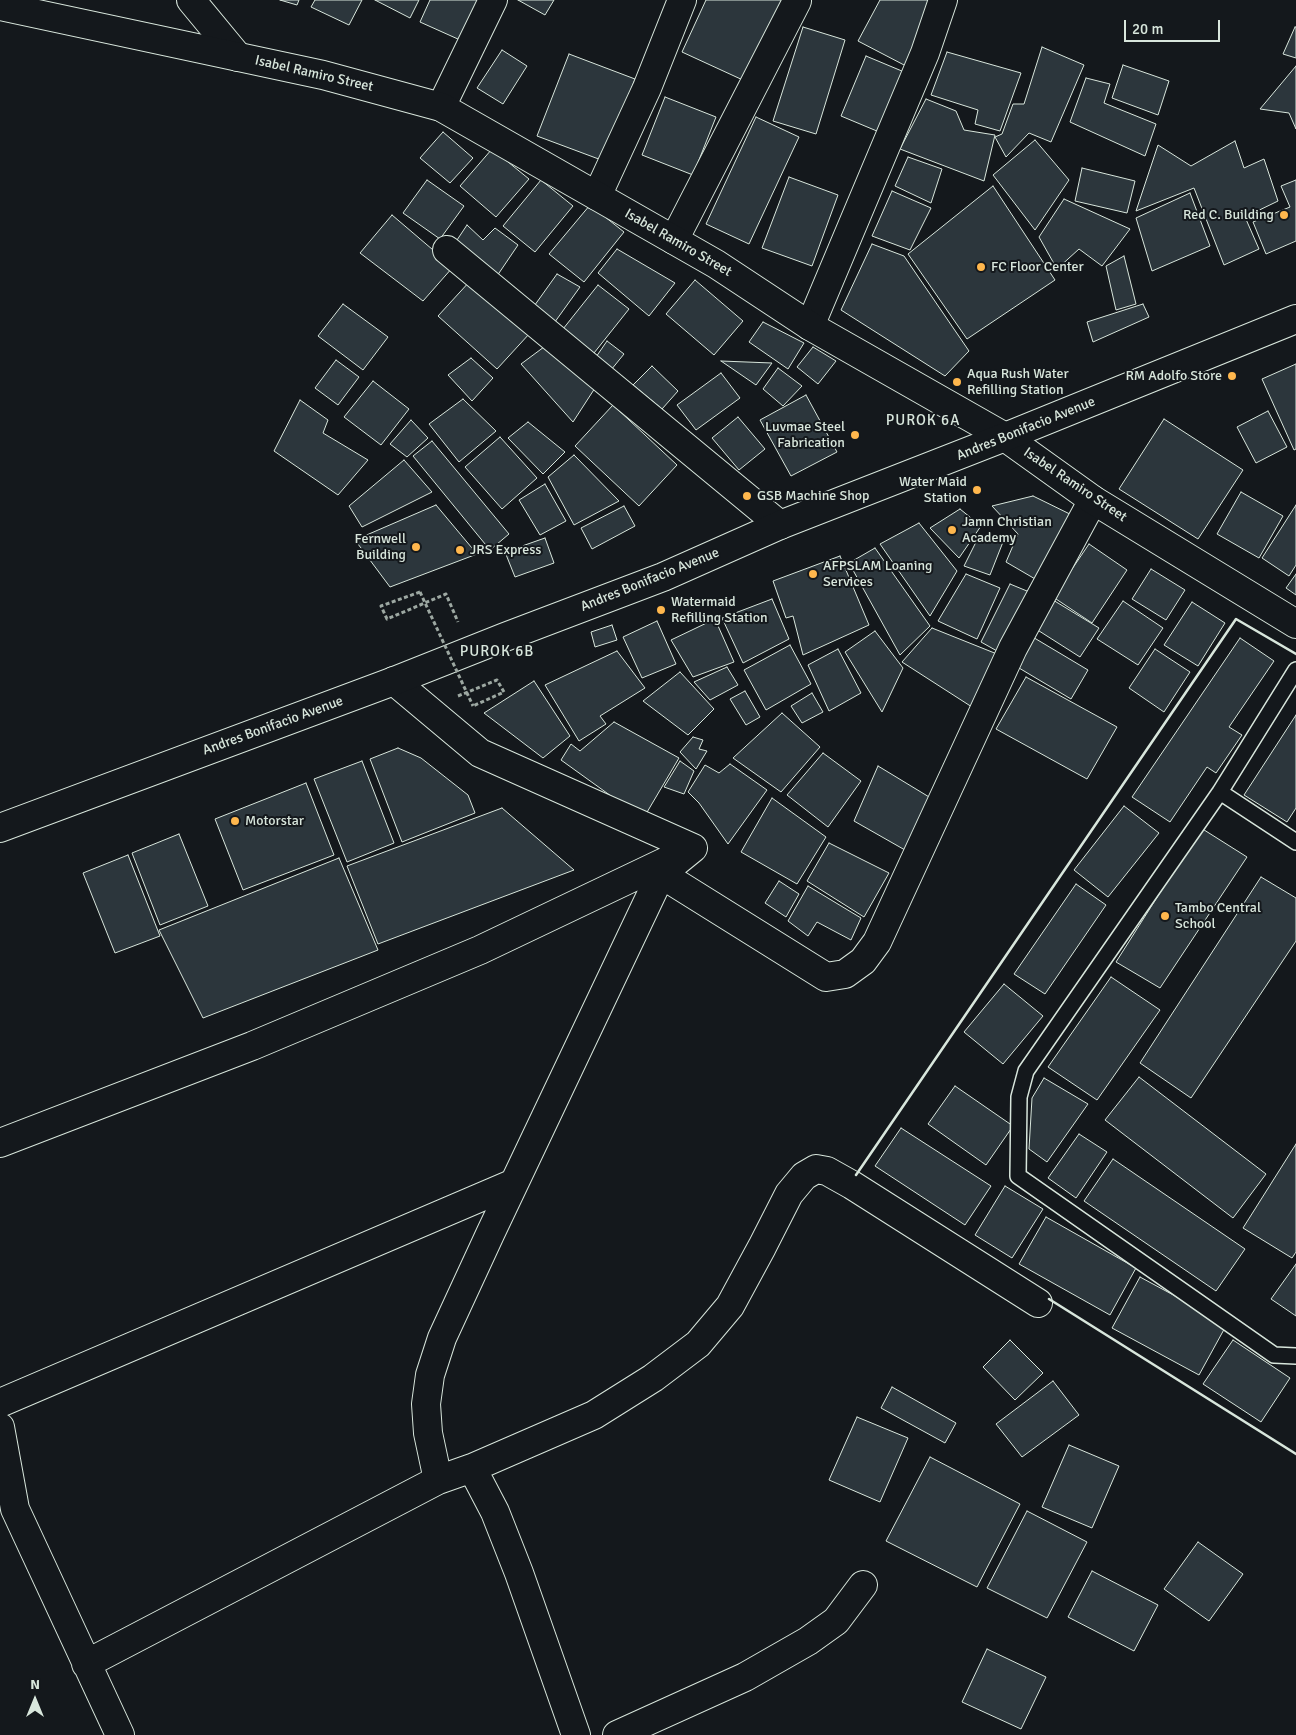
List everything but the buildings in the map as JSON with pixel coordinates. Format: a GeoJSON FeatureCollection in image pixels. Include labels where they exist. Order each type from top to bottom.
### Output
{"type":"FeatureCollection","features":[{"type":"Feature","properties":{"kind":"main road"},"geometry":{"type":"LineString","coordinates":[[191,0],[238,57]]}},
{"type":"Feature","properties":{"kind":"main road"},"geometry":{"type":"LineString","coordinates":[[442,107],[493,0]]}},
{"type":"Feature","properties":{"kind":"main road"},"geometry":{"type":"LineString","coordinates":[[597,196],[646,88],[682,0]]}},
{"type":"Feature","properties":{"kind":"main road"},"geometry":{"type":"LineString","coordinates":[[810,326],[924,53],[943,0]]}},
{"type":"Feature","properties":{"kind":"main road"},"geometry":{"type":"LineString","coordinates":[[674,240],[797,1]]}},
{"type":"Feature","properties":{"kind":"main road","name":"Isabel Ramiro Street"},"geometry":{"type":"LineString","coordinates":[[0,6],[331,78],[442,107],[716,264],[810,326],[1005,437],[1093,500],[1296,624]]}},
{"type":"Feature","properties":{"kind":"main road"},"geometry":{"type":"LineString","coordinates":[[447,250],[780,525]]}},
{"type":"Feature","properties":{"kind":"main road","name":"Andres Bonifacio Avenue"},"geometry":{"type":"LineString","coordinates":[[0,828],[394,681],[470,650],[663,577],[780,525],[1005,437],[1296,319]]}},
{"type":"Feature","properties":{"kind":"main road"},"geometry":{"type":"LineString","coordinates":[[661,874],[826,977],[845,974],[863,961],[878,942],[1013,648],[1093,500]]}},
{"type":"Feature","properties":{"kind":"main road"},"geometry":{"type":"LineString","coordinates":[[394,681],[480,753],[693,848]]}},
{"type":"Feature","properties":{"kind":"main road"},"geometry":{"type":"LineString","coordinates":[[438,1480],[428,1433],[426,1404],[430,1375],[442,1338],[661,874],[693,848]]}},
{"type":"Feature","properties":{"kind":"main road"},"geometry":{"type":"LineString","coordinates":[[0,1143],[252,1046],[461,958],[693,848]]}},
{"type":"Feature","properties":{"kind":"main road"},"geometry":{"type":"LineString","coordinates":[[86,1664],[438,1480],[472,1468],[594,1415],[653,1378],[698,1344],[730,1306],[789,1194],[804,1176],[816,1169],[827,1171],[852,1185],[1038,1303]]}},
{"type":"Feature","properties":{"kind":"main road"},"geometry":{"type":"LineString","coordinates":[[0,1403],[514,1183]]}},
{"type":"Feature","properties":{"kind":"main road"},"geometry":{"type":"LineString","coordinates":[[0,1428],[15,1510],[120,1735]]}},
{"type":"Feature","properties":{"kind":"main road"},"geometry":{"type":"LineString","coordinates":[[472,1468],[495,1512],[519,1573],[576,1735]]}},
{"type":"Feature","properties":{"kind":"main road"},"geometry":{"type":"LineString","coordinates":[[617,1735],[745,1677],[808,1641],[836,1621],[863,1585]]}},
{"type":"Feature","properties":{"kind":"lane"},"geometry":{"type":"LineString","coordinates":[[1296,670],[1220,792],[1026,1071],[1019,1097],[1018,1176],[1274,1354],[1296,1356]]}},
{"type":"Feature","properties":{"kind":"lane"},"geometry":{"type":"LineString","coordinates":[[1220,792],[1296,842]]}},
{"type":"Feature","properties":{"kind":"path"},"geometry":{"type":"LineString","coordinates":[[428,709],[498,680],[504,692],[473,706],[420,592],[381,606],[387,619],[446,594],[470,650]]}},
{"type":"Feature","properties":{"kind":"wall"},"geometry":{"type":"LineString","coordinates":[[856,1175],[1236,619],[1296,654]]}},
{"type":"Feature","properties":{"kind":"wall"},"geometry":{"type":"LineString","coordinates":[[1049,1299],[1296,1454]]}},
{"type":"Feature","properties":{"kind":"place","name":"Red C. Building"},"geometry":{"type":"Point","coordinates":[1284,215]}},
{"type":"Feature","properties":{"kind":"place","name":"FC Floor Center"},"geometry":{"type":"Point","coordinates":[981,267]}},
{"type":"Feature","properties":{"kind":"place","name":"RM Adolfo Store"},"geometry":{"type":"Point","coordinates":[1232,376]}},
{"type":"Feature","properties":{"kind":"place","name":"Aqua Rush Water Refilling Station"},"geometry":{"type":"Point","coordinates":[957,382]}},
{"type":"Feature","properties":{"kind":"place","name":"Luvmae Steel Fabrication"},"geometry":{"type":"Point","coordinates":[855,435]}},
{"type":"Feature","properties":{"kind":"place","name":"Water Maid Station"},"geometry":{"type":"Point","coordinates":[977,490]}},
{"type":"Feature","properties":{"kind":"place","name":"GSB Machine Shop"},"geometry":{"type":"Point","coordinates":[747,496]}},
{"type":"Feature","properties":{"kind":"place","name":"Jamn Christian Academy"},"geometry":{"type":"Point","coordinates":[952,530]}},
{"type":"Feature","properties":{"kind":"place","name":"Fernwell Building"},"geometry":{"type":"Point","coordinates":[416,547]}},
{"type":"Feature","properties":{"kind":"place","name":"JRS Express"},"geometry":{"type":"Point","coordinates":[460,550]}},
{"type":"Feature","properties":{"kind":"place","name":"AFPSLAM Loaning Services"},"geometry":{"type":"Point","coordinates":[813,574]}},
{"type":"Feature","properties":{"kind":"place","name":"Watermaid Refilling Station"},"geometry":{"type":"Point","coordinates":[661,610]}},
{"type":"Feature","properties":{"kind":"place","name":"Motorstar"},"geometry":{"type":"Point","coordinates":[235,821]}},
{"type":"Feature","properties":{"kind":"place","name":"Tambo Central School"},"geometry":{"type":"Point","coordinates":[1165,916]}},
{"type":"Feature","properties":{"kind":"district","name":"PUROK 6A"},"geometry":{"type":"Point","coordinates":[923,421]}},
{"type":"Feature","properties":{"kind":"district","name":"PUROK 6B"},"geometry":{"type":"Point","coordinates":[497,652]}}]}
